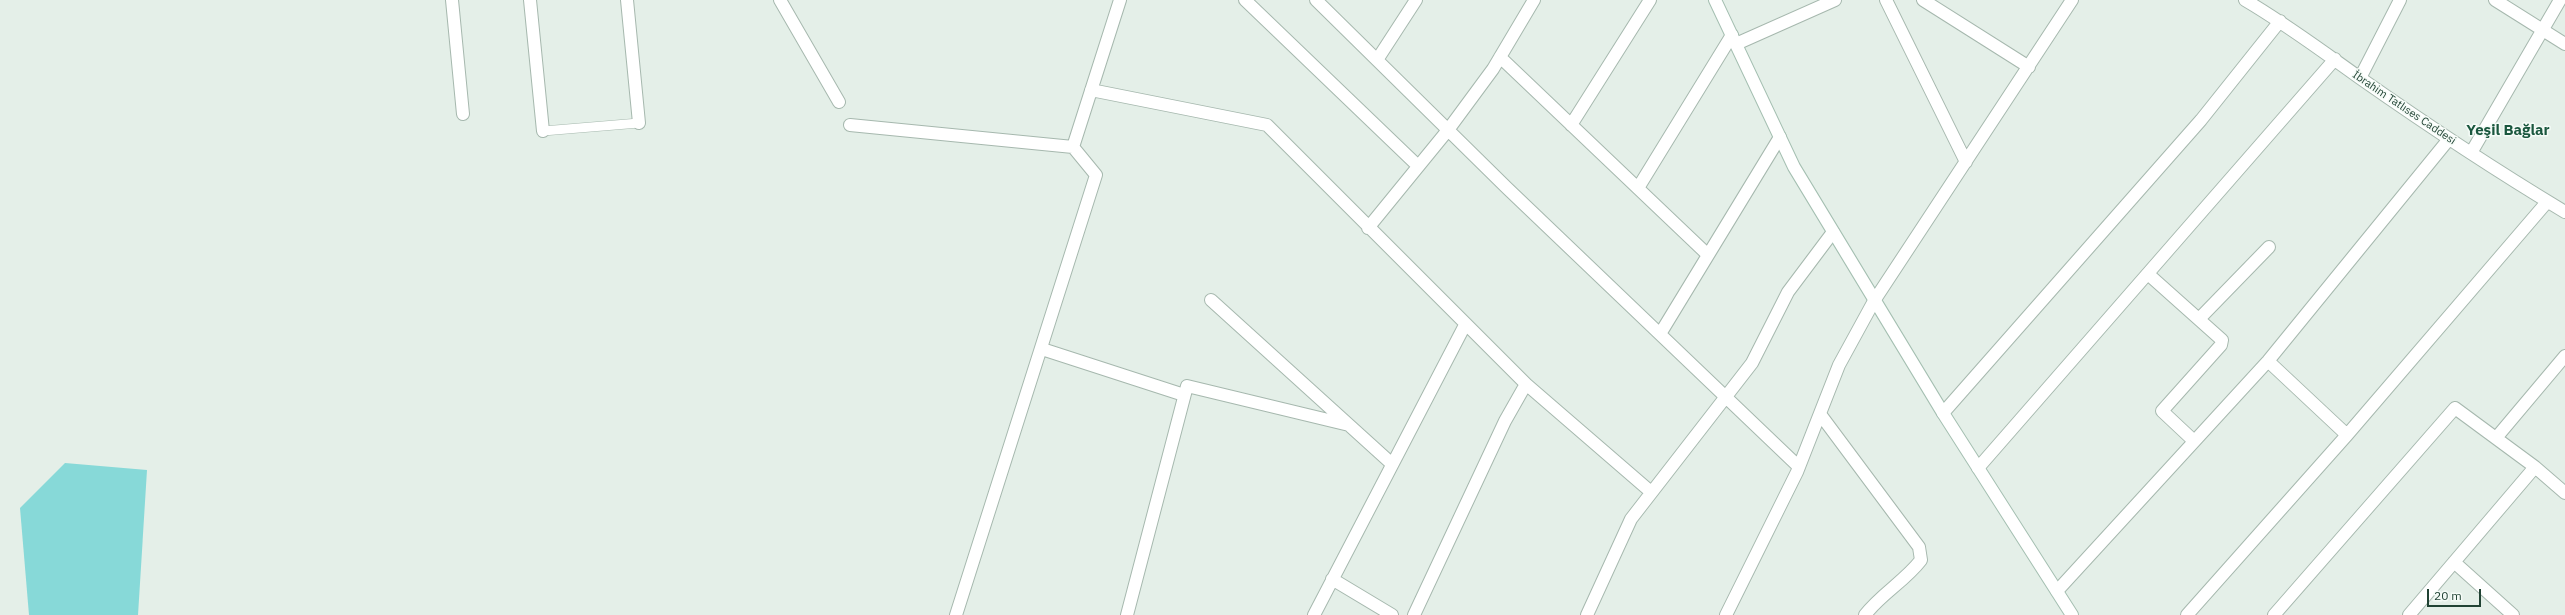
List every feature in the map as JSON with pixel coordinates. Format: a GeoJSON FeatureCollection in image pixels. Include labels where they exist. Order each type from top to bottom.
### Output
{"type":"FeatureCollection","features":[{"type":"Feature","properties":{"kind":"street"},"geometry":{"type":"LineString","coordinates":[[452,0],[462,114]]}},
{"type":"Feature","properties":{"kind":"street"},"geometry":{"type":"LineString","coordinates":[[530,0],[543,131]]}},
{"type":"Feature","properties":{"kind":"street"},"geometry":{"type":"LineString","coordinates":[[627,0],[639,123]]}},
{"type":"Feature","properties":{"kind":"street"},"geometry":{"type":"LineString","coordinates":[[780,0],[839,102]]}},
{"type":"Feature","properties":{"kind":"street"},"geometry":{"type":"LineString","coordinates":[[1073,147],[1120,0]]}},
{"type":"Feature","properties":{"kind":"street"},"geometry":{"type":"LineString","coordinates":[[1245,0],[1418,166]]}},
{"type":"Feature","properties":{"kind":"street"},"geometry":{"type":"LineString","coordinates":[[1316,0],[1448,130],[1799,467]]}},
{"type":"Feature","properties":{"kind":"street"},"geometry":{"type":"LineString","coordinates":[[1377,60],[1416,0]]}},
{"type":"Feature","properties":{"kind":"street"},"geometry":{"type":"LineString","coordinates":[[1368,228],[1448,130],[1500,57],[1534,0]]}},
{"type":"Feature","properties":{"kind":"street"},"geometry":{"type":"LineString","coordinates":[[1571,125],[1650,0]]}},
{"type":"Feature","properties":{"kind":"street"},"geometry":{"type":"LineString","coordinates":[[1715,0],[1794,168],[1943,413],[2072,615]]}},
{"type":"Feature","properties":{"kind":"street"},"geometry":{"type":"LineString","coordinates":[[1638,188],[1734,40],[1835,0]]}},
{"type":"Feature","properties":{"kind":"street"},"geometry":{"type":"LineString","coordinates":[[1886,0],[1966,162]]}},
{"type":"Feature","properties":{"kind":"street"},"geometry":{"type":"LineString","coordinates":[[1923,0],[2029,67]]}},
{"type":"Feature","properties":{"kind":"street"},"geometry":{"type":"LineString","coordinates":[[1726,615],[1767,535],[1799,467],[1839,365],[1874,301],[2072,0]]}},
{"type":"Feature","properties":{"kind":"street","name":"İbrahim Tatlıses Caddesi"},"geometry":{"type":"LineString","coordinates":[[2245,0],[2280,21],[2449,139],[2565,212]]}},
{"type":"Feature","properties":{"kind":"street"},"geometry":{"type":"LineString","coordinates":[[2360,78],[2400,0]]}},
{"type":"Feature","properties":{"kind":"street"},"geometry":{"type":"LineString","coordinates":[[2495,0],[2565,44]]}},
{"type":"Feature","properties":{"kind":"street"},"geometry":{"type":"LineString","coordinates":[[2471,153],[2560,0]]}},
{"type":"Feature","properties":{"kind":"street"},"geometry":{"type":"LineString","coordinates":[[1943,413],[2201,120],[2280,21]]}},
{"type":"Feature","properties":{"kind":"street"},"geometry":{"type":"LineString","coordinates":[[1500,57],[1708,255]]}},
{"type":"Feature","properties":{"kind":"street"},"geometry":{"type":"LineString","coordinates":[[1978,468],[2335,59]]}},
{"type":"Feature","properties":{"kind":"street"},"geometry":{"type":"LineString","coordinates":[[1091,90],[1267,125],[1368,228],[1526,384],[1651,492]]}},
{"type":"Feature","properties":{"kind":"street"},"geometry":{"type":"LineString","coordinates":[[850,125],[1073,147],[1096,176],[956,615]]}},
{"type":"Feature","properties":{"kind":"street"},"geometry":{"type":"LineString","coordinates":[[1660,334],[1780,137]]}},
{"type":"Feature","properties":{"kind":"street"},"geometry":{"type":"LineString","coordinates":[[2057,591],[2268,361],[2449,139]]}},
{"type":"Feature","properties":{"kind":"street"},"geometry":{"type":"LineString","coordinates":[[2187,615],[2347,435],[2547,202]]}},
{"type":"Feature","properties":{"kind":"street"},"geometry":{"type":"LineString","coordinates":[[1587,615],[1631,519],[1724,396],[1752,363],[1788,292],[1833,232]]}},
{"type":"Feature","properties":{"kind":"street"},"geometry":{"type":"LineString","coordinates":[[2199,319],[2270,247]]}},
{"type":"Feature","properties":{"kind":"street"},"geometry":{"type":"LineString","coordinates":[[2148,274],[2222,340],[2221,345],[2162,411],[2194,442]]}},
{"type":"Feature","properties":{"kind":"street"},"geometry":{"type":"LineString","coordinates":[[1211,300],[1392,464]]}},
{"type":"Feature","properties":{"kind":"street"},"geometry":{"type":"LineString","coordinates":[[1314,615],[1465,325]]}},
{"type":"Feature","properties":{"kind":"street"},"geometry":{"type":"LineString","coordinates":[[1042,349],[1184,395]]}},
{"type":"Feature","properties":{"kind":"street"},"geometry":{"type":"LineString","coordinates":[[2496,438],[2565,356]]}},
{"type":"Feature","properties":{"kind":"street"},"geometry":{"type":"LineString","coordinates":[[2268,361],[2347,435]]}},
{"type":"Feature","properties":{"kind":"street"},"geometry":{"type":"LineString","coordinates":[[1414,615],[1505,421],[1526,384]]}},
{"type":"Feature","properties":{"kind":"street"},"geometry":{"type":"LineString","coordinates":[[1127,615],[1187,386],[1349,425]]}},
{"type":"Feature","properties":{"kind":"street"},"geometry":{"type":"LineString","coordinates":[[2274,615],[2455,408],[2535,467],[2565,493]]}},
{"type":"Feature","properties":{"kind":"street"},"geometry":{"type":"LineString","coordinates":[[1820,414],[1919,547],[1921,560],[1914,569],[1878,598],[1865,615]]}},
{"type":"Feature","properties":{"kind":"street"},"geometry":{"type":"LineString","coordinates":[[2409,615],[2535,467]]}},
{"type":"Feature","properties":{"kind":"street"},"geometry":{"type":"LineString","coordinates":[[2454,562],[2513,615]]}},
{"type":"Feature","properties":{"kind":"street"},"geometry":{"type":"LineString","coordinates":[[1332,579],[1392,615]]}},
{"type":"Feature","properties":{"kind":"lane"},"geometry":{"type":"LineString","coordinates":[[543,131],[639,123]]}},
{"type":"Feature","properties":{"kind":"water"},"geometry":{"type":"Polygon","coordinates":[[[65,463],[147,470],[138,615],[29,615],[20,508],[65,463]]]}},
{"type":"Feature","properties":{"kind":"district","name":"Yeşil Bağlar"},"geometry":{"type":"Point","coordinates":[2508,131]}}]}
